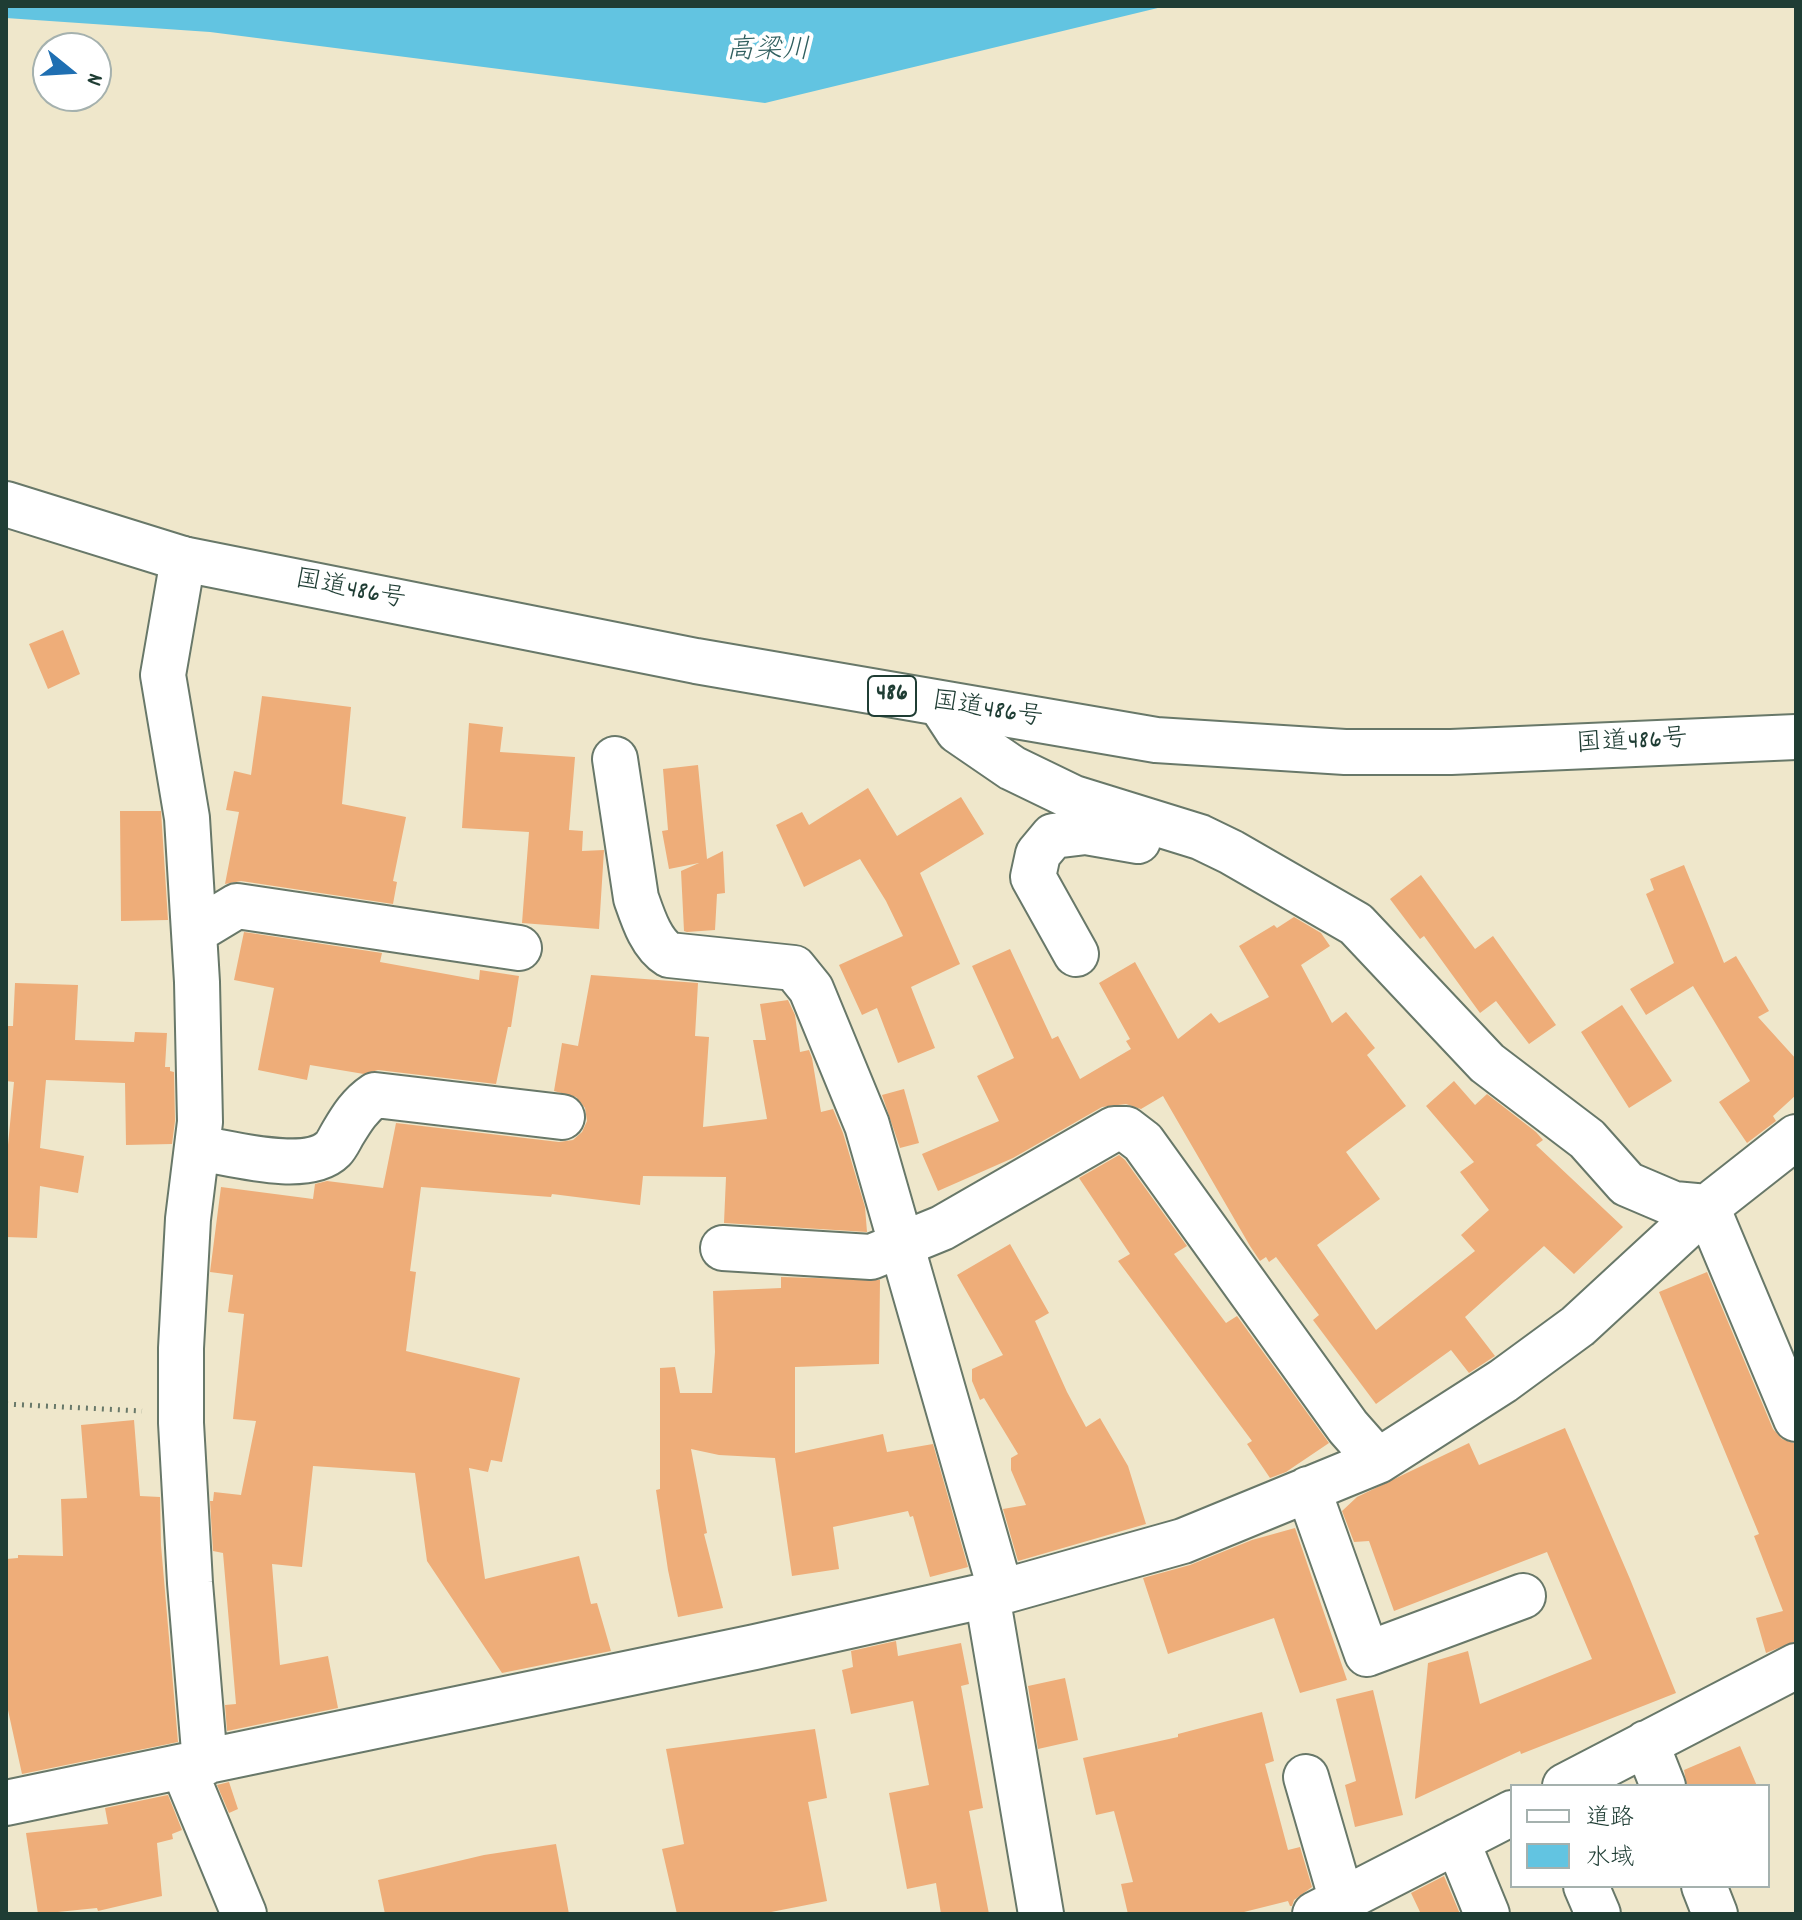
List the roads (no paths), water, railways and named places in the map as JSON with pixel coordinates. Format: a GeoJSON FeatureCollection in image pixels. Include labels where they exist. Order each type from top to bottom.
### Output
{"type":"FeatureCollection","features":[{"type":"Feature","properties":{"kind":"main road","name":"国道486号"},"geometry":{"type":"LineString","coordinates":[[6,504],[183,559],[681,658],[1156,740],[1345,752],[1451,752],[1796,737]]}},
{"type":"Feature","properties":{"kind":"main road"},"geometry":{"type":"LineString","coordinates":[[183,559],[163,675],[187,818],[199,1091],[198,1148],[188,1219],[181,1348],[194,1765],[244,1914]]}},
{"type":"Feature","properties":{"kind":"main road"},"geometry":{"type":"LineString","coordinates":[[941,705],[958,731],[1012,768],[1074,798],[1200,837],[1356,924],[1487,1063],[1587,1139],[1627,1184],[1674,1204],[1707,1207]]}},
{"type":"Feature","properties":{"kind":"main road"},"geometry":{"type":"LineString","coordinates":[[615,759],[636,898],[643,920],[660,949],[669,955],[794,968],[811,989],[867,1125],[994,1593],[1041,1914]]}},
{"type":"Feature","properties":{"kind":"main road"},"geometry":{"type":"LineString","coordinates":[[1076,954],[1033,877],[1038,854],[1053,836],[1086,832],[1193,851],[1231,852]]}},
{"type":"Feature","properties":{"kind":"main road"},"geometry":{"type":"LineString","coordinates":[[194,932],[237,906],[519,948]]}},
{"type":"Feature","properties":{"kind":"main road"},"geometry":{"type":"LineString","coordinates":[[198,1148],[294,1163],[317,1158],[333,1150],[352,1117],[375,1095],[562,1117]]}},
{"type":"Feature","properties":{"kind":"main road"},"geometry":{"type":"LineString","coordinates":[[723,1248],[871,1257],[942,1228],[1114,1129],[1126,1129],[1143,1142],[1348,1427],[1378,1461]]}},
{"type":"Feature","properties":{"kind":"main road"},"geometry":{"type":"LineString","coordinates":[[6,1803],[755,1647],[994,1593],[1183,1541],[1378,1461],[1503,1381],[1578,1326],[1707,1207],[1796,1137]]}},
{"type":"Feature","properties":{"kind":"main road"},"geometry":{"type":"LineString","coordinates":[[1707,1207],[1796,1419]]}},
{"type":"Feature","properties":{"kind":"main road"},"geometry":{"type":"LineString","coordinates":[[1308,1489],[1367,1654],[1523,1596]]}},
{"type":"Feature","properties":{"kind":"main road"},"geometry":{"type":"LineString","coordinates":[[1569,1784],[1796,1666]]}},
{"type":"Feature","properties":{"kind":"main road"},"geometry":{"type":"LineString","coordinates":[[1646,1743],[1662,1784]]}},
{"type":"Feature","properties":{"kind":"main road"},"geometry":{"type":"LineString","coordinates":[[1306,1777],[1349,1904],[1510,1814]]}},
{"type":"Feature","properties":{"kind":"main road"},"geometry":{"type":"LineString","coordinates":[[1457,1841],[1487,1914]]}},
{"type":"Feature","properties":{"kind":"main road"},"geometry":{"type":"LineString","coordinates":[[1587,1888],[1598,1914]]}},
{"type":"Feature","properties":{"kind":"main road"},"geometry":{"type":"LineString","coordinates":[[1705,1888],[1715,1914]]}},
{"type":"Feature","properties":{"kind":"water","name":"高梁川"},"geometry":{"type":"Polygon","coordinates":[[[6,6],[1166,6],[765,103],[210,32],[6,18],[6,6]]]}}]}
